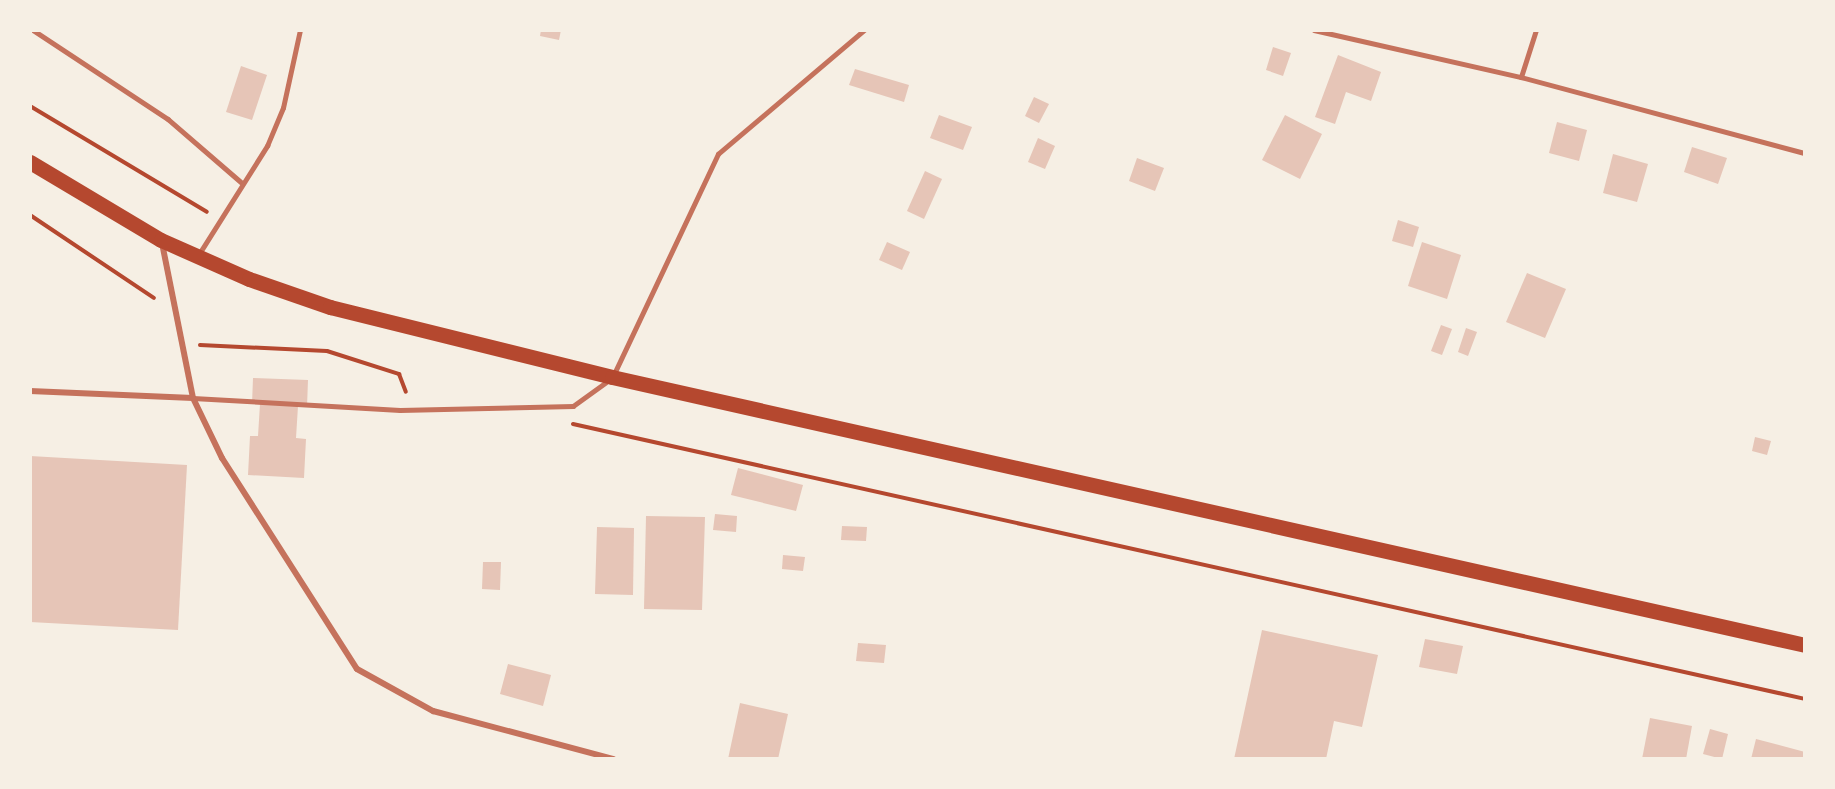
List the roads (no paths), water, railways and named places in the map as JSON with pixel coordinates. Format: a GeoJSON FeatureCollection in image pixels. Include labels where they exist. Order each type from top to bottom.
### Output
{"type":"FeatureCollection","features":[{"type":"Feature","properties":{"kind":"main road"},"geometry":{"type":"LineString","coordinates":[[30,162],[161,240],[330,307],[612,377],[1805,645]]}},
{"type":"Feature","properties":{"kind":"street"},"geometry":{"type":"LineString","coordinates":[[161,240],[193,398],[222,458],[357,669],[433,711],[614,759]]}},
{"type":"Feature","properties":{"kind":"street"},"geometry":{"type":"LineString","coordinates":[[30,391],[193,398]]}},
{"type":"Feature","properties":{"kind":"lane"},"geometry":{"type":"LineString","coordinates":[[33,30],[168,119],[242,182]]}},
{"type":"Feature","properties":{"kind":"lane"},"geometry":{"type":"LineString","coordinates":[[198,256],[242,182],[267,146],[283,108],[300,30]]}},
{"type":"Feature","properties":{"kind":"lane"},"geometry":{"type":"LineString","coordinates":[[193,398],[400,411],[573,406],[612,377],[718,154],[864,30]]}},
{"type":"Feature","properties":{"kind":"lane"},"geometry":{"type":"LineString","coordinates":[[1314,30],[1521,77],[1805,153]]}},
{"type":"Feature","properties":{"kind":"lane"},"geometry":{"type":"LineString","coordinates":[[1521,77],[1536,30]]}}]}
